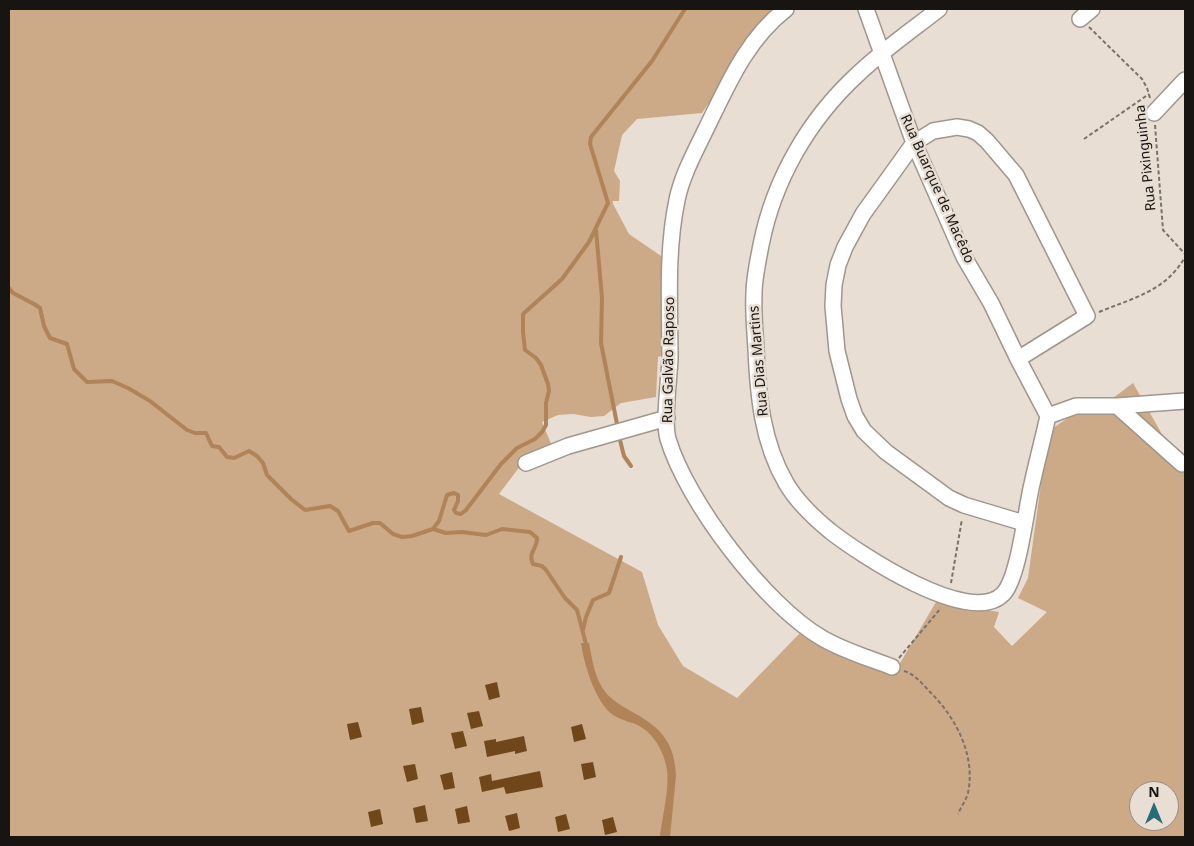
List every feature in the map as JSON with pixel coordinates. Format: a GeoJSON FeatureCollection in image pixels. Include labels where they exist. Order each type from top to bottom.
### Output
{"type":"FeatureCollection","features":[{"type":"Feature","properties":{"kind":"street","name":"Rua Galvão Raposo"},"geometry":{"type":"LineString","coordinates":[[786,9],[754,42],[735,71],[680,187],[674,216],[671,252],[668,436],[688,483],[715,528],[771,596],[821,638],[838,647],[892,667]]}},
{"type":"Feature","properties":{"kind":"street","name":"Rua Buarque de Macêdo"},"geometry":{"type":"LineString","coordinates":[[866,9],[914,143],[964,257],[991,303],[1048,416]]}},
{"type":"Feature","properties":{"kind":"street","name":"Rua Dias Martins"},"geometry":{"type":"LineString","coordinates":[[940,9],[882,52],[856,76],[817,119],[794,153],[776,189],[766,222],[753,292],[759,402],[769,450],[786,483],[800,504],[828,530],[862,554],[894,573],[949,599],[985,602],[995,600],[1003,595],[1014,573],[1048,416]]}},
{"type":"Feature","properties":{"kind":"street"},"geometry":{"type":"LineString","coordinates":[[1080,19],[1092,9]]}},
{"type":"Feature","properties":{"kind":"street"},"geometry":{"type":"LineString","coordinates":[[1154,113],[1185,80]]}},
{"type":"Feature","properties":{"kind":"street"},"geometry":{"type":"LineString","coordinates":[[1018,359],[1087,316],[1016,175],[988,141],[978,132],[969,129],[957,127],[933,131],[914,143],[863,214],[845,247],[838,265],[834,285],[833,306],[837,351],[855,416],[864,431],[886,452],[916,476],[949,498],[964,505],[1024,523]]}},
{"type":"Feature","properties":{"kind":"street"},"geometry":{"type":"LineString","coordinates":[[1048,416],[1076,406],[1118,406],[1185,401]]}},
{"type":"Feature","properties":{"kind":"street"},"geometry":{"type":"LineString","coordinates":[[1118,406],[1182,464]]}},
{"type":"Feature","properties":{"kind":"street"},"geometry":{"type":"LineString","coordinates":[[526,463],[568,446],[667,418]]}},
{"type":"Feature","properties":{"kind":"path","name":"Rua Pixinguinha"},"geometry":{"type":"LineString","coordinates":[[1080,19],[1142,79],[1154,113],[1163,230],[1185,255]]}},
{"type":"Feature","properties":{"kind":"path"},"geometry":{"type":"LineString","coordinates":[[1084,139],[1148,94]]}},
{"type":"Feature","properties":{"kind":"path"},"geometry":{"type":"LineString","coordinates":[[1087,316],[1153,290],[1173,275],[1185,255]]}},
{"type":"Feature","properties":{"kind":"path"},"geometry":{"type":"LineString","coordinates":[[958,814],[967,795],[970,774],[963,740],[942,704],[911,673],[892,667],[949,599],[964,505]]}},
{"type":"Feature","properties":{"kind":"shaded area"},"geometry":{"type":"Polygon","coordinates":[[[9,9],[781,9],[713,105],[708,104],[702,113],[637,119],[622,135],[614,171],[620,181],[619,201],[613,201],[613,204],[629,234],[664,258],[664,355],[658,357],[656,397],[621,403],[604,416],[558,415],[542,422],[552,446],[527,457],[499,494],[642,572],[658,625],[683,666],[737,698],[800,633],[896,670],[936,602],[999,612],[994,627],[1012,646],[1047,612],[1018,598],[1028,578],[1042,476],[1053,428],[1071,416],[1093,413],[1133,383],[1185,475],[1185,837],[9,837],[9,9]]]}},
{"type":"Feature","properties":{"kind":"shaded area"},"geometry":{"type":"Polygon","coordinates":[[[581,643],[589,643],[597,676],[606,693],[619,704],[652,725],[670,746],[676,776],[670,837],[660,837],[667,781],[663,754],[646,730],[613,715],[601,701],[591,682],[581,643]]]}},
{"type":"Feature","properties":{"kind":"building"},"geometry":{"type":"Polygon","coordinates":[[[497,682],[500,697],[489,700],[485,685],[497,682]]]}},
{"type":"Feature","properties":{"kind":"building"},"geometry":{"type":"Polygon","coordinates":[[[421,707],[424,722],[412,725],[409,709],[421,707]]]}},
{"type":"Feature","properties":{"kind":"building"},"geometry":{"type":"Polygon","coordinates":[[[479,711],[483,726],[471,729],[467,713],[479,711]]]}},
{"type":"Feature","properties":{"kind":"building"},"geometry":{"type":"Polygon","coordinates":[[[358,722],[362,737],[350,740],[347,724],[358,722]]]}},
{"type":"Feature","properties":{"kind":"building"},"geometry":{"type":"Polygon","coordinates":[[[582,724],[586,739],[574,742],[571,727],[582,724]]]}},
{"type":"Feature","properties":{"kind":"building"},"geometry":{"type":"Polygon","coordinates":[[[463,731],[467,746],[455,749],[451,733],[463,731]]]}},
{"type":"Feature","properties":{"kind":"building"},"geometry":{"type":"Polygon","coordinates":[[[524,736],[527,751],[515,754],[515,751],[487,757],[484,741],[496,739],[496,742],[524,736]]]}},
{"type":"Feature","properties":{"kind":"building"},"geometry":{"type":"Polygon","coordinates":[[[593,762],[596,777],[584,780],[581,764],[593,762]]]}},
{"type":"Feature","properties":{"kind":"building"},"geometry":{"type":"Polygon","coordinates":[[[415,764],[418,779],[407,782],[403,766],[415,764]]]}},
{"type":"Feature","properties":{"kind":"building"},"geometry":{"type":"Polygon","coordinates":[[[540,771],[543,787],[506,794],[504,787],[482,792],[479,777],[491,774],[492,781],[540,771]]]}},
{"type":"Feature","properties":{"kind":"building"},"geometry":{"type":"Polygon","coordinates":[[[452,772],[455,788],[444,790],[440,775],[452,772]]]}},
{"type":"Feature","properties":{"kind":"building"},"geometry":{"type":"Polygon","coordinates":[[[425,805],[428,821],[416,823],[413,808],[425,805]]]}},
{"type":"Feature","properties":{"kind":"building"},"geometry":{"type":"Polygon","coordinates":[[[467,806],[470,822],[458,824],[455,809],[467,806]]]}},
{"type":"Feature","properties":{"kind":"building"},"geometry":{"type":"Polygon","coordinates":[[[380,809],[383,824],[371,827],[368,812],[380,809]]]}},
{"type":"Feature","properties":{"kind":"building"},"geometry":{"type":"Polygon","coordinates":[[[517,813],[520,828],[509,831],[505,816],[517,813]]]}},
{"type":"Feature","properties":{"kind":"building"},"geometry":{"type":"Polygon","coordinates":[[[566,814],[570,829],[558,832],[555,817],[566,814]]]}},
{"type":"Feature","properties":{"kind":"building"},"geometry":{"type":"Polygon","coordinates":[[[613,817],[617,832],[605,835],[602,820],[613,817]]]}},
{"type":"Feature","properties":{"kind":"waterway"},"geometry":{"type":"LineString","coordinates":[[433,529],[439,521],[447,495],[454,493],[458,495],[458,501],[454,510],[456,513],[461,514],[501,464],[517,448],[535,439],[546,425],[548,384],[541,365],[536,358],[525,350],[523,314],[562,279],[589,242],[608,203],[590,144],[591,137],[652,61],[685,9]]}},
{"type":"Feature","properties":{"kind":"waterway"},"geometry":{"type":"LineString","coordinates":[[596,230],[602,298],[601,343],[618,429]]}},
{"type":"Feature","properties":{"kind":"waterway"},"geometry":{"type":"LineString","coordinates":[[9,288],[13,293],[40,308],[44,326],[50,338],[67,344],[74,369],[87,382],[112,381],[128,388],[150,401],[187,430],[195,433],[206,433],[212,446],[219,447],[227,457],[234,458],[249,451],[257,456],[263,463],[267,475],[291,499],[305,510],[330,506],[338,511],[349,531],[373,523],[380,523],[393,534],[402,537],[412,536],[433,529],[446,533],[462,532],[486,535],[502,529],[530,532],[537,538],[531,560],[533,564],[542,566],[546,570],[565,598],[577,610],[587,648]]}},
{"type":"Feature","properties":{"kind":"waterway"},"geometry":{"type":"LineString","coordinates":[[619,436],[624,456],[631,466]]}},
{"type":"Feature","properties":{"kind":"waterway"},"geometry":{"type":"LineString","coordinates":[[583,630],[593,600],[609,593],[621,557]]}}]}
